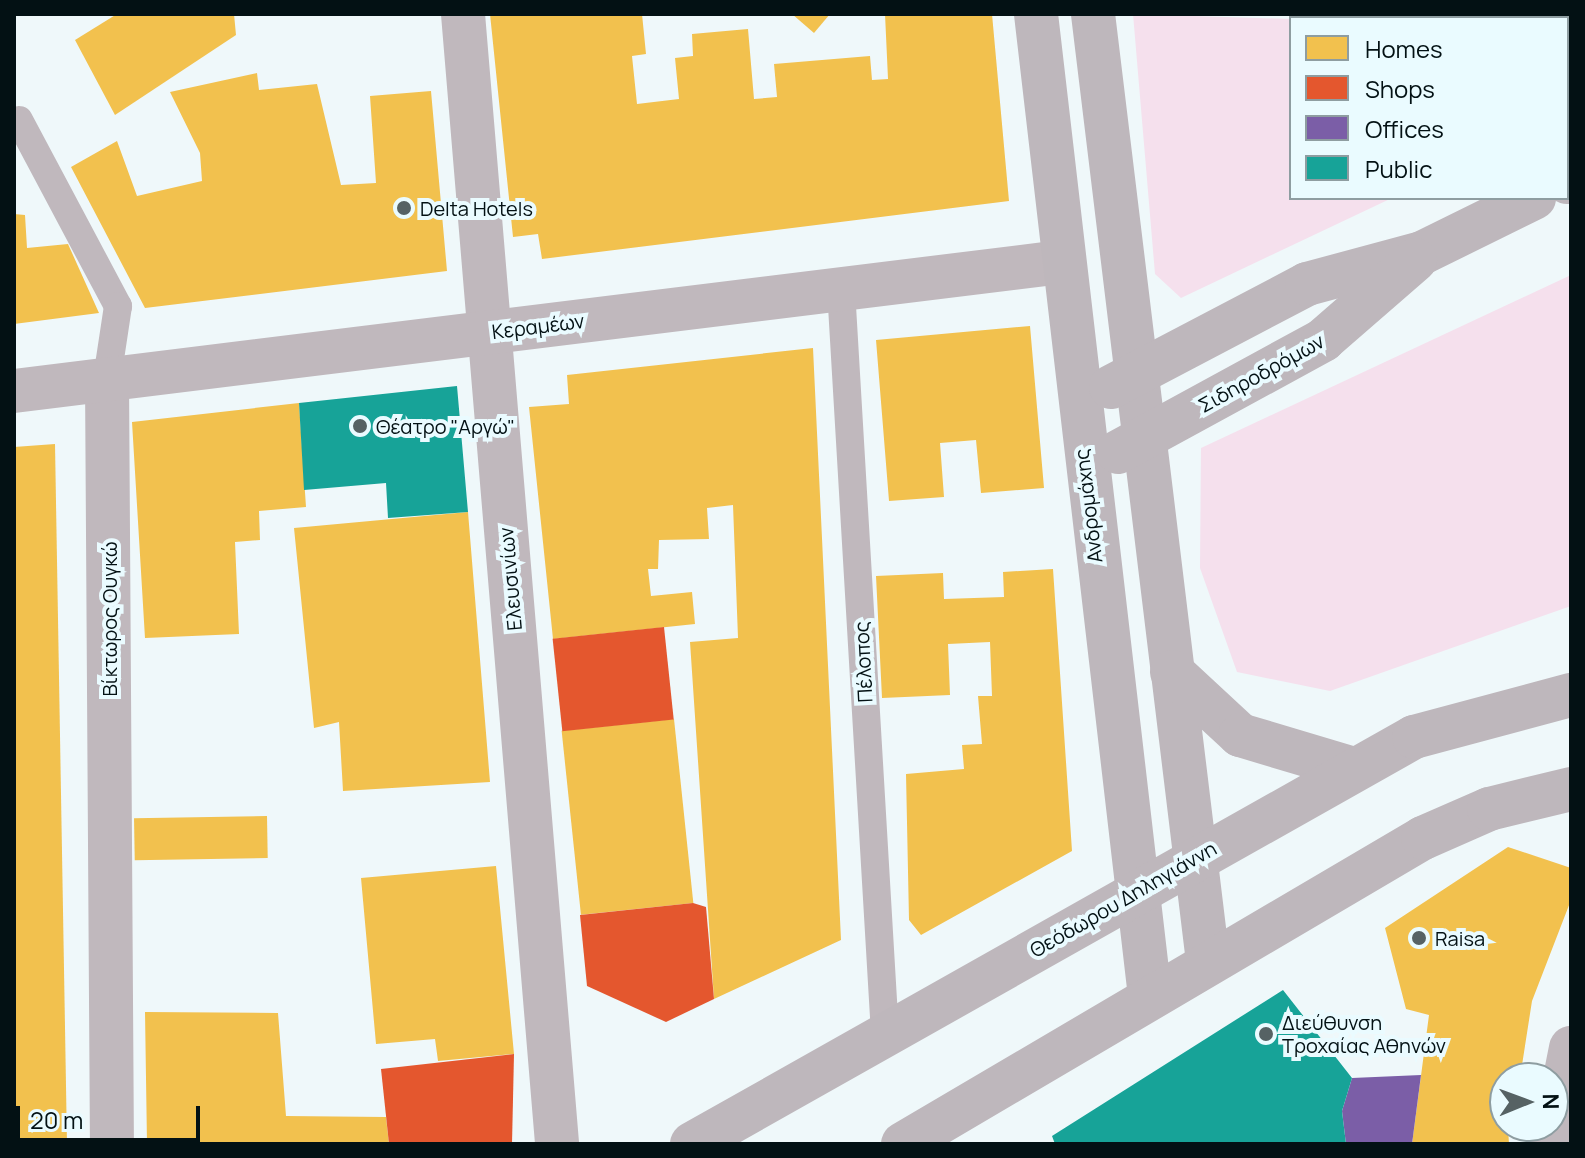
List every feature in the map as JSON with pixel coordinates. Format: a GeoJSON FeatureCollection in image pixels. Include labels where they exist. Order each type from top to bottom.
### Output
{"type":"FeatureCollection","features":[{"type":"Feature","properties":{"kind":"main road","name":"Ανδρομάχης"},"geometry":{"type":"LineString","coordinates":[[1036,14],[1076,405],[1150,997]]}},
{"type":"Feature","properties":{"kind":"main road"},"geometry":{"type":"LineString","coordinates":[[1093,14],[1142,439],[1208,962]]}},
{"type":"Feature","properties":{"kind":"main road","name":"Σιδηροδρόμων"},"geometry":{"type":"LineString","coordinates":[[1076,405],[1307,284],[1422,253],[1530,200]]}},
{"type":"Feature","properties":{"kind":"main road","name":"Σιδηροδρόμων"},"geometry":{"type":"LineString","coordinates":[[1084,470],[1323,340],[1422,253]]}},
{"type":"Feature","properties":{"kind":"main road"},"geometry":{"type":"LineString","coordinates":[[1172,672],[1240,735],[1354,769]]}},
{"type":"Feature","properties":{"kind":"main road","name":"Θεόδωρου Δηληγιάννη"},"geometry":{"type":"LineString","coordinates":[[692,1144],[1354,769],[1464,719],[1571,695]]}},
{"type":"Feature","properties":{"kind":"main road"},"geometry":{"type":"LineString","coordinates":[[903,1144],[1423,838],[1489,809],[1571,789]]}},
{"type":"Feature","properties":{"kind":"street","name":"Ελευσινίων"},"geometry":{"type":"LineString","coordinates":[[463,14],[557,1144]]}},
{"type":"Feature","properties":{"kind":"street","name":"Κεραμέων"},"geometry":{"type":"LineString","coordinates":[[14,391],[1062,262]]}},
{"type":"Feature","properties":{"kind":"street","name":"Βίκτωρος Ουγκώ"},"geometry":{"type":"LineString","coordinates":[[107,379],[112,1144]]}},
{"type":"Feature","properties":{"kind":"street"},"geometry":{"type":"LineString","coordinates":[[1552,1144],[1571,1048]]}},
{"type":"Feature","properties":{"kind":"lane","name":"Βίκτωρος Ουγκώ"},"geometry":{"type":"LineString","coordinates":[[19,120],[118,306],[107,379]]}},
{"type":"Feature","properties":{"kind":"lane","name":"Πέλοπος"},"geometry":{"type":"LineString","coordinates":[[841,289],[885,1034]]}},
{"type":"Feature","properties":{"kind":"shaded area"},"geometry":{"type":"Polygon","coordinates":[[[1133,14],[1289,19],[1289,200],[1388,200],[1181,298],[1155,274],[1133,14]]]}},
{"type":"Feature","properties":{"kind":"shaded area"},"geometry":{"type":"Polygon","coordinates":[[[1338,14],[1571,14],[1571,149],[1569,16],[1338,14]]]}},
{"type":"Feature","properties":{"kind":"shaded area"},"geometry":{"type":"Polygon","coordinates":[[[1571,275],[1571,606],[1330,691],[1237,672],[1200,568],[1201,448],[1571,275]]]}},
{"type":"Feature","properties":{"kind":"building: Homes"},"geometry":{"type":"Polygon","coordinates":[[[117,14],[234,14],[236,35],[115,115],[75,40],[117,14]]]}},
{"type":"Feature","properties":{"kind":"building: Homes"},"geometry":{"type":"Polygon","coordinates":[[[490,14],[642,14],[646,54],[632,56],[637,104],[679,99],[675,58],[693,56],[692,34],[748,29],[754,99],[777,97],[774,64],[870,56],[872,80],[888,79],[885,14],[992,14],[1009,201],[542,259],[538,234],[513,237],[490,14]]]}},
{"type":"Feature","properties":{"kind":"building: Homes"},"geometry":{"type":"Polygon","coordinates":[[[792,14],[830,14],[814,33],[792,14]]]}},
{"type":"Feature","properties":{"kind":"building: Homes"},"geometry":{"type":"Polygon","coordinates":[[[257,73],[259,90],[317,84],[341,185],[376,183],[370,96],[431,91],[447,271],[145,308],[71,167],[117,141],[137,196],[202,181],[200,153],[170,92],[257,73]]]}},
{"type":"Feature","properties":{"kind":"building: Homes"},"geometry":{"type":"Polygon","coordinates":[[[14,214],[25,215],[27,248],[68,244],[99,313],[14,324],[14,214]]]}},
{"type":"Feature","properties":{"kind":"building: Homes"},"geometry":{"type":"Polygon","coordinates":[[[1030,326],[1044,488],[981,493],[976,440],[940,443],[944,497],[889,501],[876,340],[1030,326]]]}},
{"type":"Feature","properties":{"kind":"building: Homes"},"geometry":{"type":"Polygon","coordinates":[[[813,348],[841,940],[714,999],[690,642],[738,638],[733,505],[707,508],[709,539],[659,540],[658,569],[648,569],[651,596],[692,592],[695,624],[553,639],[529,407],[569,404],[567,375],[813,348]]]}},
{"type":"Feature","properties":{"kind":"building: Homes"},"geometry":{"type":"Polygon","coordinates":[[[299,403],[306,507],[259,511],[260,540],[235,542],[239,634],[145,638],[132,422],[299,403]]]}},
{"type":"Feature","properties":{"kind":"building: Homes"},"geometry":{"type":"Polygon","coordinates":[[[55,444],[67,1144],[14,1144],[14,447],[55,444]]]}},
{"type":"Feature","properties":{"kind":"building: Homes"},"geometry":{"type":"Polygon","coordinates":[[[468,512],[490,782],[343,791],[339,722],[314,728],[294,528],[468,512]]]}},
{"type":"Feature","properties":{"kind":"building: Homes"},"geometry":{"type":"Polygon","coordinates":[[[1053,569],[1072,851],[921,935],[909,920],[906,774],[964,769],[962,745],[982,744],[978,696],[992,696],[990,642],[948,644],[950,695],[882,698],[876,576],[943,573],[944,599],[1004,597],[1003,572],[1053,569]]]}},
{"type":"Feature","properties":{"kind":"building: Homes"},"geometry":{"type":"Polygon","coordinates":[[[674,719],[693,903],[581,915],[562,731],[674,719]]]}},
{"type":"Feature","properties":{"kind":"building: Homes"},"geometry":{"type":"Polygon","coordinates":[[[267,816],[268,858],[135,860],[134,818],[267,816]]]}},
{"type":"Feature","properties":{"kind":"building: Homes"},"geometry":{"type":"Polygon","coordinates":[[[1508,847],[1571,868],[1571,900],[1532,1001],[1522,1062],[1489,1062],[1489,1142],[1509,1144],[1412,1144],[1429,1015],[1406,1009],[1385,928],[1508,847]]]}},
{"type":"Feature","properties":{"kind":"building: Homes"},"geometry":{"type":"Polygon","coordinates":[[[496,866],[514,1054],[438,1061],[435,1039],[376,1044],[361,878],[496,866]]]}},
{"type":"Feature","properties":{"kind":"building: Homes"},"geometry":{"type":"Polygon","coordinates":[[[145,1012],[278,1013],[286,1116],[386,1117],[389,1144],[147,1144],[145,1012]]]}},
{"type":"Feature","properties":{"kind":"building: Shops"},"geometry":{"type":"Polygon","coordinates":[[[664,627],[674,719],[562,731],[553,639],[664,627]]]}},
{"type":"Feature","properties":{"kind":"building: Shops"},"geometry":{"type":"Polygon","coordinates":[[[693,903],[706,907],[714,999],[666,1022],[587,986],[580,915],[693,903]]]}},
{"type":"Feature","properties":{"kind":"building: Shops"},"geometry":{"type":"Polygon","coordinates":[[[514,1054],[512,1144],[389,1144],[381,1069],[514,1054]]]}},
{"type":"Feature","properties":{"kind":"building: Offices"},"geometry":{"type":"Polygon","coordinates":[[[1421,1075],[1412,1144],[1346,1144],[1342,1111],[1352,1078],[1421,1075]]]}},
{"type":"Feature","properties":{"kind":"building: Public"},"geometry":{"type":"Polygon","coordinates":[[[457,386],[468,512],[388,518],[386,483],[304,490],[299,403],[457,386]]]}},
{"type":"Feature","properties":{"kind":"building: Public","name":"Διεύθυνση Τροχαίας Αθηνών"},"geometry":{"type":"Polygon","coordinates":[[[1283,990],[1352,1078],[1342,1111],[1346,1144],[1055,1144],[1052,1136],[1283,990]]]}},
{"type":"Feature","properties":{"kind":"place","name":"Delta Hotels"},"geometry":{"type":"Point","coordinates":[404,208]}},
{"type":"Feature","properties":{"kind":"place","name":"Θέατρο \"Αργώ\""},"geometry":{"type":"Point","coordinates":[360,426]}},
{"type":"Feature","properties":{"kind":"place","name":"Raisa"},"geometry":{"type":"Point","coordinates":[1419,938]}},
{"type":"Feature","properties":{"kind":"place","name":"Διεύθυνση Τροχαίας Αθηνών"},"geometry":{"type":"Point","coordinates":[1266,1034]}}]}
